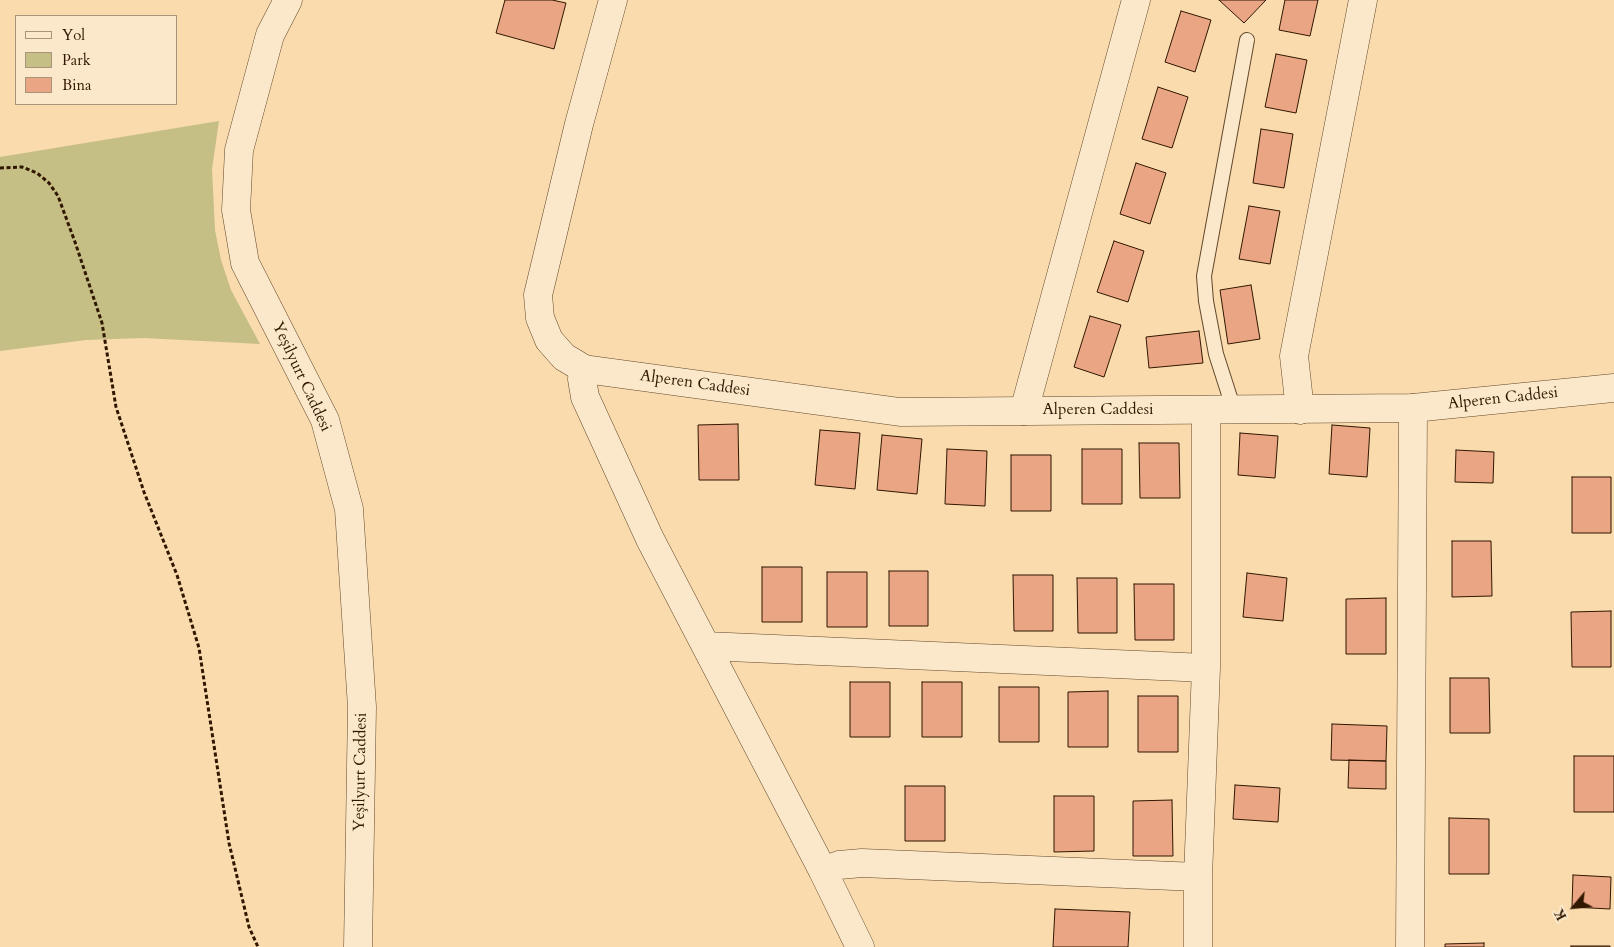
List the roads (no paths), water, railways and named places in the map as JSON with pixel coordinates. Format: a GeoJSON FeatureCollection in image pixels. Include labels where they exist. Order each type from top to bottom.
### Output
{"type":"FeatureCollection","features":[{"type":"Feature","properties":{"kind":"street","name":"Yeşilyurt Caddesi"},"geometry":{"type":"LineString","coordinates":[[288,0],[270,34],[239,150],[236,210],[245,263],[325,420],[349,509],[362,707],[358,947]]}},
{"type":"Feature","properties":{"kind":"street"},"geometry":{"type":"LineString","coordinates":[[613,0],[579,124],[538,295],[540,318],[549,340],[564,357],[584,369],[582,379],[585,398],[650,539],[823,871],[860,947]]}},
{"type":"Feature","properties":{"kind":"street"},"geometry":{"type":"LineString","coordinates":[[1024,411],[1136,0]]}},
{"type":"Feature","properties":{"kind":"street"},"geometry":{"type":"LineString","coordinates":[[1300,410],[1294,356],[1363,0]]}},
{"type":"Feature","properties":{"kind":"street","name":"Alperen Caddesi"},"geometry":{"type":"LineString","coordinates":[[584,369],[900,412],[1413,408],[1614,388]]}},
{"type":"Feature","properties":{"kind":"street"},"geometry":{"type":"LineString","coordinates":[[1410,947],[1413,408]]}},
{"type":"Feature","properties":{"kind":"street"},"geometry":{"type":"LineString","coordinates":[[1198,947],[1198,877],[1206,668],[1206,410]]}},
{"type":"Feature","properties":{"kind":"street"},"geometry":{"type":"LineString","coordinates":[[706,646],[1206,668]]}},
{"type":"Feature","properties":{"kind":"street"},"geometry":{"type":"LineString","coordinates":[[823,871],[839,866],[862,863],[1198,877]]}},
{"type":"Feature","properties":{"kind":"lane"},"geometry":{"type":"LineString","coordinates":[[1234,410],[1216,354],[1206,302],[1204,276],[1247,40]]}}]}
